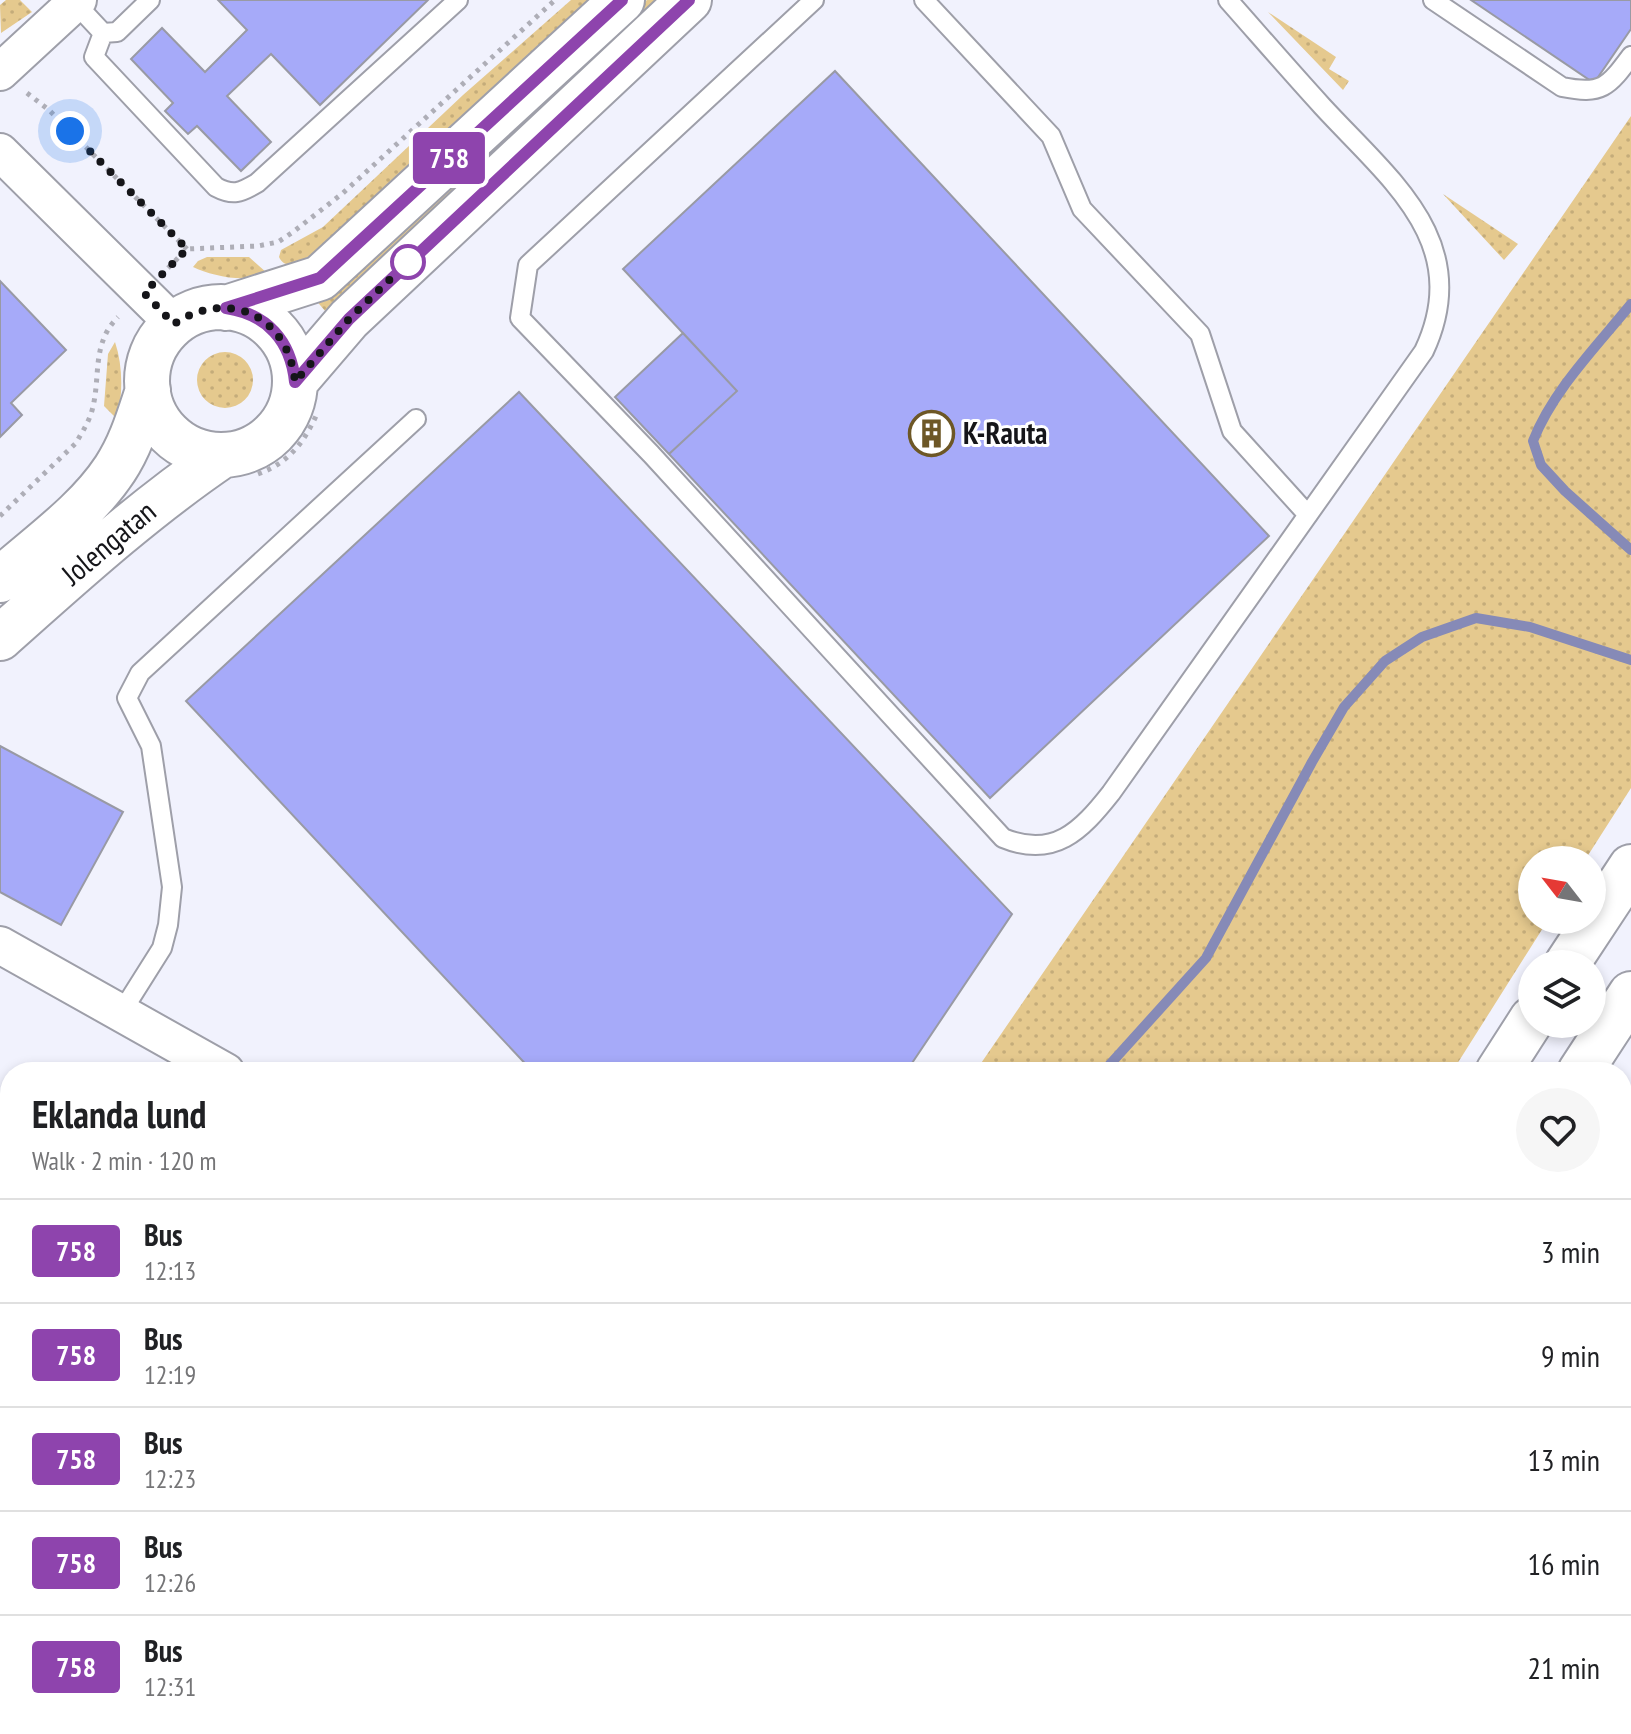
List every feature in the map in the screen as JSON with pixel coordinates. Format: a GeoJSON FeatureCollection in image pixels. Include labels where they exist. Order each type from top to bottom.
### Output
{"type":"FeatureCollection","features":[{"type":"Feature","properties":{"kind":"main road"},"geometry":{"type":"LineString","coordinates":[[226,308],[253,315],[275,331],[290,355],[295,382],[289,410],[273,433],[250,449],[223,455],[196,451],[172,437],[156,415],[148,390],[151,361],[156,347],[174,324],[199,311],[226,308],[320,278],[622,0]]}},
{"type":"Feature","properties":{"kind":"main road"},"geometry":{"type":"LineString","coordinates":[[295,382],[349,319],[689,0]]}},
{"type":"Feature","properties":{"kind":"main road","name":"Jolengatan"},"geometry":{"type":"LineString","coordinates":[[0,580],[85,506],[115,469],[134,432],[148,390]]}},
{"type":"Feature","properties":{"kind":"main road","name":"Jolengatan"},"geometry":{"type":"LineString","coordinates":[[0,638],[114,536],[173,489],[223,455]]}},
{"type":"Feature","properties":{"kind":"main road"},"geometry":{"type":"LineString","coordinates":[[1576,950],[1631,867]]}},
{"type":"Feature","properties":{"kind":"main road"},"geometry":{"type":"LineString","coordinates":[[1587,1062],[1631,994]]}},
{"type":"Feature","properties":{"kind":"main road"},"geometry":{"type":"LineString","coordinates":[[1504,1062],[1520,1038]]}},
{"type":"Feature","properties":{"kind":"street"},"geometry":{"type":"LineString","coordinates":[[1,71],[76,2]]}},
{"type":"Feature","properties":{"kind":"street"},"geometry":{"type":"LineString","coordinates":[[0,152],[174,324]]}},
{"type":"Feature","properties":{"kind":"street"},"geometry":{"type":"LineString","coordinates":[[0,945],[208,1062]]}},
{"type":"Feature","properties":{"kind":"lane"},"geometry":{"type":"LineString","coordinates":[[103,33],[117,32],[150,0]]}},
{"type":"Feature","properties":{"kind":"lane"},"geometry":{"type":"LineString","coordinates":[[103,33],[94,57],[216,187],[230,194],[239,194],[257,183],[458,0]]}},
{"type":"Feature","properties":{"kind":"lane"},"geometry":{"type":"LineString","coordinates":[[814,0],[528,265],[520,318],[651,454],[1003,838],[1017,844],[1053,843],[1086,825],[1424,351],[1433,331],[1441,284],[1435,254],[1425,228],[1400,189],[1228,0]]}},
{"type":"Feature","properties":{"kind":"lane"},"geometry":{"type":"LineString","coordinates":[[924,0],[1051,136],[1082,209],[1200,334],[1232,431],[1308,515]]}},
{"type":"Feature","properties":{"kind":"lane"},"geometry":{"type":"LineString","coordinates":[[1433,0],[1562,87],[1584,91],[1602,89],[1616,77],[1631,56]]}},
{"type":"Feature","properties":{"kind":"lane"},"geometry":{"type":"LineString","coordinates":[[76,2],[103,33]]}},
{"type":"Feature","properties":{"kind":"lane"},"geometry":{"type":"LineString","coordinates":[[121,1013],[162,948],[172,887],[151,746],[127,698],[132,685],[140,673],[416,419]]}},
{"type":"Feature","properties":{"kind":"path"},"geometry":{"type":"LineString","coordinates":[[0,516],[76,443],[91,413],[99,347],[107,328],[187,249],[258,246],[278,242],[293,232],[343,193],[555,0]]}},
{"type":"Feature","properties":{"kind":"path"},"geometry":{"type":"LineString","coordinates":[[1,71],[49,110],[187,249]]}},
{"type":"Feature","properties":{"kind":"shaded area"},"geometry":{"type":"Polygon","coordinates":[[[6,0],[20,0],[32,12],[1,33],[0,5],[6,0]]]}},
{"type":"Feature","properties":{"kind":"shaded area"},"geometry":{"type":"Polygon","coordinates":[[[571,0],[597,0],[469,112],[336,237],[297,262],[287,264],[281,261],[281,250],[323,227],[463,95],[571,0]]]}},
{"type":"Feature","properties":{"kind":"shaded area"},"geometry":{"type":"Polygon","coordinates":[[[647,0],[661,0],[326,312],[314,298],[526,112],[647,0]]]}},
{"type":"Feature","properties":{"kind":"shaded area"},"geometry":{"type":"Polygon","coordinates":[[[1268,12],[1336,57],[1329,69],[1349,81],[1343,90],[1268,12]]]}},
{"type":"Feature","properties":{"kind":"shaded area"},"geometry":{"type":"Polygon","coordinates":[[[1631,116],[1631,788],[1594,846],[1518,846],[1518,934],[1539,934],[1529,950],[1518,950],[1518,968],[1458,1062],[982,1062],[1631,116]]]}},
{"type":"Feature","properties":{"kind":"shaded area"},"geometry":{"type":"Polygon","coordinates":[[[1443,194],[1518,244],[1504,260],[1443,194]]]}},
{"type":"Feature","properties":{"kind":"shaded area"},"geometry":{"type":"Polygon","coordinates":[[[207,257],[249,257],[267,273],[250,278],[230,278],[193,267],[207,257]]]}},
{"type":"Feature","properties":{"kind":"shaded area"},"geometry":{"type":"Polygon","coordinates":[[[115,342],[121,380],[117,419],[104,406],[108,354],[115,342]]]}},
{"type":"Feature","properties":{"kind":"shaded area"},"geometry":{"type":"Polygon","coordinates":[[[225,352],[245,360],[253,380],[245,400],[225,408],[205,400],[197,380],[205,360],[225,352]]]}},
{"type":"Feature","properties":{"kind":"building"},"geometry":{"type":"Polygon","coordinates":[[[218,0],[428,0],[320,105],[271,54],[227,96],[271,142],[241,171],[197,126],[188,134],[165,111],[173,103],[131,59],[162,28],[205,72],[247,30],[218,0]]]}},
{"type":"Feature","properties":{"kind":"building"},"geometry":{"type":"Polygon","coordinates":[[[1471,0],[1631,0],[1631,29],[1594,83],[1471,0]]]}},
{"type":"Feature","properties":{"kind":"building","name":"K-Rauta"},"geometry":{"type":"Polygon","coordinates":[[[835,71],[1269,536],[990,798],[669,454],[737,391],[623,269],[835,71]]]}},
{"type":"Feature","properties":{"kind":"building"},"geometry":{"type":"Polygon","coordinates":[[[0,281],[66,350],[11,403],[22,415],[0,437],[0,281]]]}},
{"type":"Feature","properties":{"kind":"building"},"geometry":{"type":"Polygon","coordinates":[[[683,333],[737,391],[669,454],[615,397],[683,333]]]}},
{"type":"Feature","properties":{"kind":"building"},"geometry":{"type":"Polygon","coordinates":[[[519,392],[1012,914],[913,1062],[524,1062],[186,701],[519,392]]]}},
{"type":"Feature","properties":{"kind":"building"},"geometry":{"type":"Polygon","coordinates":[[[0,746],[123,812],[61,925],[0,892],[0,746]]]}},
{"type":"Feature","properties":{"kind":"waterway"},"geometry":{"type":"LineString","coordinates":[[1631,304],[1564,386],[1533,441],[1541,465],[1565,491],[1631,550]]}},
{"type":"Feature","properties":{"kind":"waterway"},"geometry":{"type":"LineString","coordinates":[[1112,1062],[1206,958],[1344,707],[1385,661],[1422,637],[1476,618],[1530,627],[1631,660]]}},
{"type":"Feature","properties":{"kind":"bus line","name":"758"},"geometry":{"type":"LineString","coordinates":[[622,0],[320,278],[226,308],[253,315],[275,331],[290,355],[295,382],[349,319],[689,0]]}},
{"type":"Feature","properties":{"kind":"place","name":"K-Rauta"},"geometry":{"type":"Point","coordinates":[932,434]}},
{"type":"Feature","properties":{"kind":"route"},"geometry":{"type":"LineString","coordinates":[[70,131],[187,249],[144,293],[174,324],[186,316],[212,308],[240,310],[265,322],[284,343],[294,368],[295,382],[349,319],[408,262]]}}]}
